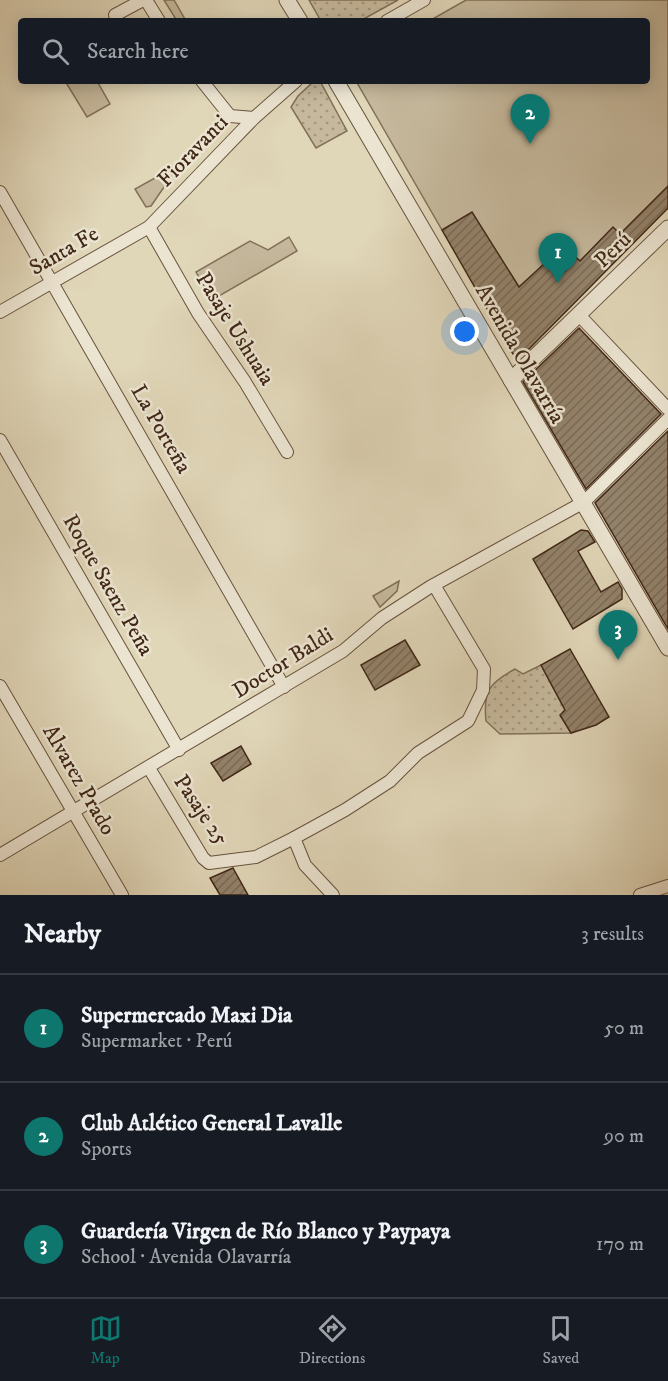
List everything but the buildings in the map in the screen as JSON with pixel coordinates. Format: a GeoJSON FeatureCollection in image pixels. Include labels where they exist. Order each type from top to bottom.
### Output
{"type":"FeatureCollection","features":[{"type":"Feature","properties":{"kind":"street"},"geometry":{"type":"LineString","coordinates":[[115,15],[145,0],[157,18]]}},
{"type":"Feature","properties":{"kind":"street"},"geometry":{"type":"LineString","coordinates":[[287,0],[298,18]]}},
{"type":"Feature","properties":{"kind":"street"},"geometry":{"type":"LineString","coordinates":[[392,18],[424,0]]}},
{"type":"Feature","properties":{"kind":"street"},"geometry":{"type":"LineString","coordinates":[[204,84],[230,116],[254,118]]}},
{"type":"Feature","properties":{"kind":"street","name":"Fioravanti"},"geometry":{"type":"LineString","coordinates":[[149,227],[254,118],[293,84]]}},
{"type":"Feature","properties":{"kind":"street","name":"Avenida Olavarría"},"geometry":{"type":"LineString","coordinates":[[338,84],[668,648]]}},
{"type":"Feature","properties":{"kind":"street","name":"La Porteña"},"geometry":{"type":"LineString","coordinates":[[0,192],[284,687]]}},
{"type":"Feature","properties":{"kind":"street","name":"Santa Fe"},"geometry":{"type":"LineString","coordinates":[[0,312],[149,227]]}},
{"type":"Feature","properties":{"kind":"street","name":"Pasaje Ushuaia"},"geometry":{"type":"LineString","coordinates":[[149,227],[198,313],[245,382],[287,452]]}},
{"type":"Feature","properties":{"kind":"street","name":"Perú"},"geometry":{"type":"LineString","coordinates":[[511,380],[668,228]]}},
{"type":"Feature","properties":{"kind":"street"},"geometry":{"type":"LineString","coordinates":[[579,315],[668,409]]}},
{"type":"Feature","properties":{"kind":"street","name":"Doctor Baldi"},"geometry":{"type":"LineString","coordinates":[[0,855],[343,651],[382,618],[434,585],[584,501],[668,419]]}},
{"type":"Feature","properties":{"kind":"street","name":"Roque Saenz Peña"},"geometry":{"type":"LineString","coordinates":[[0,440],[179,750]]}},
{"type":"Feature","properties":{"kind":"street"},"geometry":{"type":"LineString","coordinates":[[333,895],[304,865],[294,838],[345,810],[390,781],[418,753],[468,721],[483,690],[483,669],[434,585]]}},
{"type":"Feature","properties":{"kind":"street","name":"Alvarez Prado"},"geometry":{"type":"LineString","coordinates":[[0,686],[122,895]]}},
{"type":"Feature","properties":{"kind":"street","name":"Pasaje 25"},"geometry":{"type":"LineString","coordinates":[[149,768],[203,858],[209,863],[256,857],[294,838]]}},
{"type":"Feature","properties":{"kind":"street"},"geometry":{"type":"LineString","coordinates":[[640,895],[668,886]]}},
{"type":"Feature","properties":{"kind":"shaded area"},"geometry":{"type":"Polygon","coordinates":[[[164,0],[174,0],[184,18],[175,18],[164,0]]]}},
{"type":"Feature","properties":{"kind":"shaded area"},"geometry":{"type":"Polygon","coordinates":[[[309,0],[398,0],[365,18],[319,18],[309,0]]]}},
{"type":"Feature","properties":{"kind":"shaded area"},"geometry":{"type":"Polygon","coordinates":[[[466,0],[668,0],[668,208],[597,278],[569,251],[545,263],[519,287],[472,213],[442,230],[358,84],[650,84],[650,18],[434,18],[466,0]]]}},
{"type":"Feature","properties":{"kind":"shaded area"},"geometry":{"type":"Polygon","coordinates":[[[67,84],[99,84],[110,104],[87,117],[67,84]]]}},
{"type":"Feature","properties":{"kind":"shaded area"},"geometry":{"type":"Polygon","coordinates":[[[311,84],[322,84],[347,131],[316,148],[291,107],[298,96],[311,84]]]}},
{"type":"Feature","properties":{"kind":"shaded area"},"geometry":{"type":"Polygon","coordinates":[[[173,168],[173,174],[151,206],[146,207],[135,189],[173,168]]]}},
{"type":"Feature","properties":{"kind":"shaded area"},"geometry":{"type":"Polygon","coordinates":[[[289,237],[297,251],[212,300],[196,272],[250,241],[268,250],[289,237]]]}},
{"type":"Feature","properties":{"kind":"shaded area"},"geometry":{"type":"Polygon","coordinates":[[[399,581],[397,591],[380,607],[373,596],[399,581]]]}},
{"type":"Feature","properties":{"kind":"shaded area"},"geometry":{"type":"Polygon","coordinates":[[[541,665],[565,710],[561,715],[571,733],[500,734],[486,721],[486,702],[490,689],[499,679],[515,669],[523,674],[541,665]]]}},
{"type":"Feature","properties":{"kind":"place","name":"Club Atlético General Lavalle"},"geometry":{"type":"Point","coordinates":[530,144]}},
{"type":"Feature","properties":{"kind":"place","name":"Supermercado Maxi Dia"},"geometry":{"type":"Point","coordinates":[558,283]}},
{"type":"Feature","properties":{"kind":"place","name":"Guardería Virgen de Río Blanco y Paypaya"},"geometry":{"type":"Point","coordinates":[618,660]}}]}
